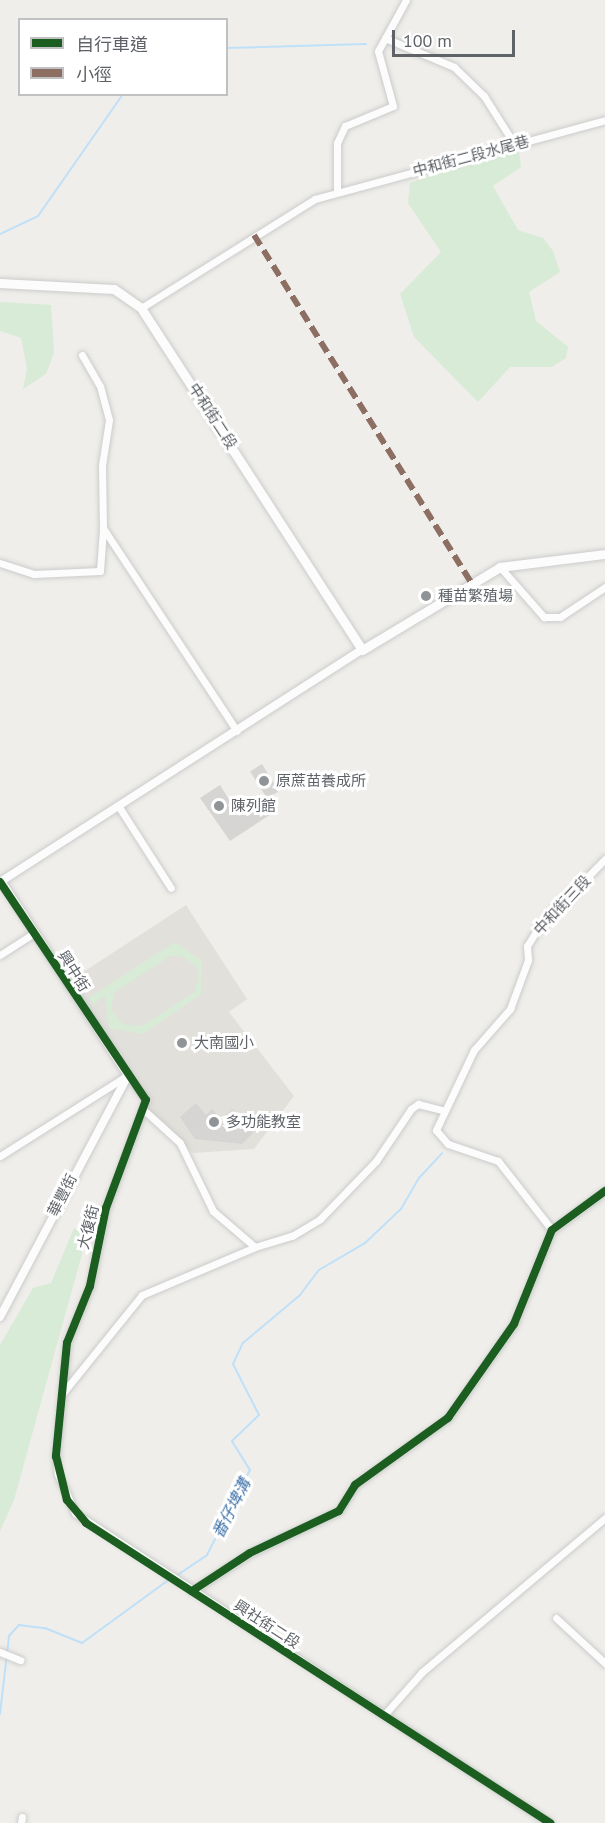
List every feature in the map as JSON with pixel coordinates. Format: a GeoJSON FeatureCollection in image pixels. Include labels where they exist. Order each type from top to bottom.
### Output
{"type":"FeatureCollection","features":[{"type":"Feature","properties":{"kind":"main road","name":"中和街二段"},"geometry":{"type":"LineString","coordinates":[[0,283],[114,289],[141,309],[362,650]]}},
{"type":"Feature","properties":{"kind":"main road"},"geometry":{"type":"LineString","coordinates":[[362,650],[500,567],[605,554]]}},
{"type":"Feature","properties":{"kind":"street"},"geometry":{"type":"LineString","coordinates":[[337,190],[337,143],[345,126],[393,106],[378,51],[406,0]]}},
{"type":"Feature","properties":{"kind":"street"},"geometry":{"type":"LineString","coordinates":[[385,38],[454,67],[484,96],[514,145]]}},
{"type":"Feature","properties":{"kind":"street","name":"中和街二段水尾巷"},"geometry":{"type":"LineString","coordinates":[[141,309],[234,246],[337,190],[605,120]]}},
{"type":"Feature","properties":{"kind":"street"},"geometry":{"type":"LineString","coordinates":[[0,563],[34,574],[100,571],[103,528],[102,465],[109,420],[100,386],[82,355]]}},
{"type":"Feature","properties":{"kind":"street"},"geometry":{"type":"LineString","coordinates":[[103,528],[237,730]]}},
{"type":"Feature","properties":{"kind":"street"},"geometry":{"type":"LineString","coordinates":[[500,567],[544,617],[560,617],[605,586]]}},
{"type":"Feature","properties":{"kind":"street","name":"興中街"},"geometry":{"type":"LineString","coordinates":[[128,1075],[0,881],[362,650]]}},
{"type":"Feature","properties":{"kind":"street"},"geometry":{"type":"LineString","coordinates":[[119,807],[171,888]]}},
{"type":"Feature","properties":{"kind":"street","name":"中和街三段"},"geometry":{"type":"LineString","coordinates":[[442,1110],[474,1050],[510,1008],[528,960],[527,946],[540,925],[605,859]]}},
{"type":"Feature","properties":{"kind":"street"},"geometry":{"type":"LineString","coordinates":[[0,955],[34,933]]}},
{"type":"Feature","properties":{"kind":"street"},"geometry":{"type":"LineString","coordinates":[[0,1156],[128,1075],[146,1100],[145,1111],[180,1143],[213,1211],[255,1247]]}},
{"type":"Feature","properties":{"kind":"street","name":"華豐街"},"geometry":{"type":"LineString","coordinates":[[0,1317],[128,1075]]}},
{"type":"Feature","properties":{"kind":"street"},"geometry":{"type":"LineString","coordinates":[[62,1394],[142,1295],[255,1247],[292,1236],[320,1219],[376,1161],[411,1109],[418,1104],[442,1110],[436,1130],[440,1139],[498,1161],[552,1230]]}},
{"type":"Feature","properties":{"kind":"street","name":"大復街"},"geometry":{"type":"LineString","coordinates":[[62,1394],[67,1343],[90,1286],[106,1208],[145,1111]]}},
{"type":"Feature","properties":{"kind":"street"},"geometry":{"type":"LineString","coordinates":[[192,1591],[250,1553],[339,1511],[355,1485],[448,1419],[514,1324],[552,1230],[605,1191]]}},
{"type":"Feature","properties":{"kind":"street","name":"興社街二段"},"geometry":{"type":"LineString","coordinates":[[62,1394],[58,1474],[75,1513],[550,1823]]}},
{"type":"Feature","properties":{"kind":"street"},"geometry":{"type":"LineString","coordinates":[[384,1715],[422,1672],[605,1518]]}},
{"type":"Feature","properties":{"kind":"street"},"geometry":{"type":"LineString","coordinates":[[556,1618],[605,1663]]}},
{"type":"Feature","properties":{"kind":"street"},"geometry":{"type":"LineString","coordinates":[[0,1652],[20,1660]]}},
{"type":"Feature","properties":{"kind":"shaded area","name":"大南國小"},"geometry":{"type":"Polygon","coordinates":[[[186,905],[247,999],[229,1012],[294,1096],[254,1149],[193,1153],[149,1110],[147,1094],[71,980],[186,905]]]}},
{"type":"Feature","properties":{"kind":"green space"},"geometry":{"type":"Polygon","coordinates":[[[519,152],[521,167],[493,186],[518,230],[543,238],[553,251],[560,272],[529,292],[536,321],[568,347],[566,358],[552,367],[510,367],[478,402],[414,337],[400,294],[441,252],[408,203],[410,183],[485,157],[519,152]]]}},
{"type":"Feature","properties":{"kind":"green space"},"geometry":{"type":"Polygon","coordinates":[[[0,302],[51,305],[54,353],[46,374],[23,389],[27,369],[21,338],[0,331],[0,302]]]}},
{"type":"Feature","properties":{"kind":"green space"},"geometry":{"type":"Polygon","coordinates":[[[175,942],[202,961],[201,994],[143,1034],[109,1028],[105,996],[92,1005],[89,998],[175,942]],[[170,956],[114,993],[111,1010],[123,1024],[142,1026],[195,992],[199,972],[196,966],[183,957],[170,956]]]}},
{"type":"Feature","properties":{"kind":"green space"},"geometry":{"type":"Polygon","coordinates":[[[74,1228],[86,1232],[82,1254],[14,1500],[0,1531],[0,1345],[33,1288],[51,1283],[74,1228]]]}},
{"type":"Feature","properties":{"kind":"building","name":"原蔗苗養成所"},"geometry":{"type":"Polygon","coordinates":[[[262,764],[279,791],[267,799],[250,771],[262,764]]]}},
{"type":"Feature","properties":{"kind":"building"},"geometry":{"type":"Polygon","coordinates":[[[220,785],[239,816],[261,801],[271,814],[230,841],[200,798],[220,785]]]}},
{"type":"Feature","properties":{"kind":"building","name":"多功能教室"},"geometry":{"type":"Polygon","coordinates":[[[196,1103],[206,1115],[212,1109],[221,1119],[232,1109],[253,1133],[242,1144],[195,1139],[180,1117],[196,1103]]]}},
{"type":"Feature","properties":{"kind":"waterway"},"geometry":{"type":"LineString","coordinates":[[228,48],[366,44]]}},
{"type":"Feature","properties":{"kind":"waterway"},"geometry":{"type":"LineString","coordinates":[[0,234],[38,216],[122,96]]}},
{"type":"Feature","properties":{"kind":"waterway","name":"番仔埤溝"},"geometry":{"type":"LineString","coordinates":[[176,1576],[207,1555],[250,1470],[232,1441],[259,1415],[233,1364],[243,1343],[300,1295],[319,1270],[365,1243],[401,1209],[419,1178],[442,1153]]}},
{"type":"Feature","properties":{"kind":"waterway","name":"番仔埤溝"},"geometry":{"type":"LineString","coordinates":[[0,1714],[9,1636],[19,1625],[45,1628],[82,1643],[171,1578]]}},
{"type":"Feature","properties":{"kind":"marked path"},"geometry":{"type":"LineString","coordinates":[[254,235],[471,582]]}},
{"type":"Feature","properties":{"kind":"cycle path"},"geometry":{"type":"LineString","coordinates":[[0,882],[146,1100],[106,1208],[90,1286],[67,1343],[56,1456],[67,1500],[86,1523],[550,1823]]}},
{"type":"Feature","properties":{"kind":"cycle path"},"geometry":{"type":"LineString","coordinates":[[192,1591],[250,1553],[339,1511],[355,1485],[448,1418],[514,1324],[552,1230],[605,1191]]}},
{"type":"Feature","properties":{"kind":"place","name":"種苗繁殖場"},"geometry":{"type":"Point","coordinates":[426,596]}},
{"type":"Feature","properties":{"kind":"place","name":"原蔗苗養成所"},"geometry":{"type":"Point","coordinates":[264,781]}},
{"type":"Feature","properties":{"kind":"place","name":"陳列館"},"geometry":{"type":"Point","coordinates":[219,806]}},
{"type":"Feature","properties":{"kind":"place","name":"大南國小"},"geometry":{"type":"Point","coordinates":[182,1043]}},
{"type":"Feature","properties":{"kind":"place","name":"多功能教室"},"geometry":{"type":"Point","coordinates":[214,1122]}}]}
